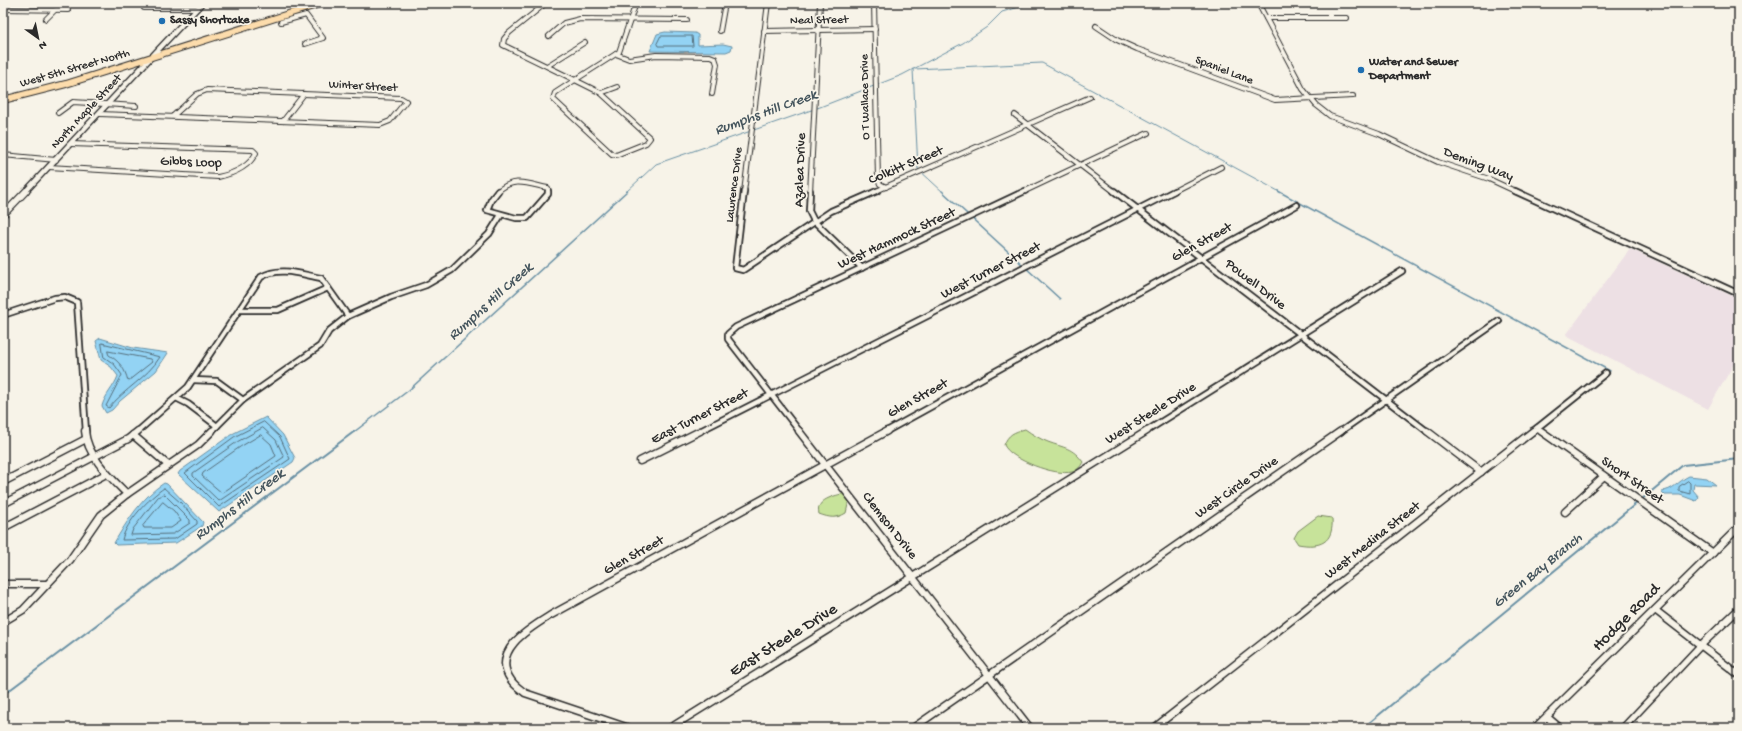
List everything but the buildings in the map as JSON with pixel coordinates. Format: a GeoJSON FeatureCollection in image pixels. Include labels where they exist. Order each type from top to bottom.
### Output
{"type":"FeatureCollection","features":[{"type":"Feature","properties":{"kind":"main road","name":"West 5th Street North"},"geometry":{"type":"LineString","coordinates":[[3,100],[66,84],[323,3]]}},
{"type":"Feature","properties":{"kind":"street"},"geometry":{"type":"LineString","coordinates":[[46,19],[62,3]]}},
{"type":"Feature","properties":{"kind":"street","name":"North Maple Street"},"geometry":{"type":"LineString","coordinates":[[4,213],[100,114],[202,3]]}},
{"type":"Feature","properties":{"kind":"street"},"geometry":{"type":"LineString","coordinates":[[546,3],[509,33],[501,43],[506,47],[546,66],[574,80],[601,93],[650,138],[649,141],[620,155],[612,154],[553,99],[555,93],[574,80],[616,54],[620,50],[636,3]]}},
{"type":"Feature","properties":{"kind":"street"},"geometry":{"type":"LineString","coordinates":[[720,31],[725,3]]}},
{"type":"Feature","properties":{"kind":"street","name":"Lawrence Drive"},"geometry":{"type":"LineString","coordinates":[[740,271],[735,268],[736,253],[768,3]]}},
{"type":"Feature","properties":{"kind":"street","name":"Azalea Drive"},"geometry":{"type":"LineString","coordinates":[[820,3],[809,207],[811,218],[862,268]]}},
{"type":"Feature","properties":{"kind":"street","name":"O T Wallace Drive"},"geometry":{"type":"LineString","coordinates":[[874,3],[878,180],[880,184],[886,187]]}},
{"type":"Feature","properties":{"kind":"street","name":"Deming Way"},"geometry":{"type":"LineString","coordinates":[[1258,3],[1310,98],[1323,111],[1336,119],[1379,134],[1438,162],[1488,179],[1739,294]]}},
{"type":"Feature","properties":{"kind":"street"},"geometry":{"type":"LineString","coordinates":[[144,8],[198,8]]}},
{"type":"Feature","properties":{"kind":"street"},"geometry":{"type":"LineString","coordinates":[[3,9],[68,10]]}},
{"type":"Feature","properties":{"kind":"street"},"geometry":{"type":"LineString","coordinates":[[281,22],[306,15],[323,38],[305,44]]}},
{"type":"Feature","properties":{"kind":"street"},"geometry":{"type":"LineString","coordinates":[[275,18],[281,22],[284,28]]}},
{"type":"Feature","properties":{"kind":"street"},"geometry":{"type":"LineString","coordinates":[[1266,18],[1346,18]]}},
{"type":"Feature","properties":{"kind":"street"},"geometry":{"type":"LineString","coordinates":[[549,36],[564,23],[575,19],[686,20]]}},
{"type":"Feature","properties":{"kind":"street","name":"Spaniel Lane"},"geometry":{"type":"LineString","coordinates":[[1096,26],[1117,40],[1267,98],[1286,101],[1310,98],[1353,96]]}},
{"type":"Feature","properties":{"kind":"street","name":"Neal Street"},"geometry":{"type":"LineString","coordinates":[[764,30],[875,29]]}},
{"type":"Feature","properties":{"kind":"street"},"geometry":{"type":"LineString","coordinates":[[546,66],[585,42]]}},
{"type":"Feature","properties":{"kind":"street"},"geometry":{"type":"LineString","coordinates":[[616,54],[629,59],[656,55],[710,56],[715,58],[717,64],[712,94]]}},
{"type":"Feature","properties":{"kind":"street"},"geometry":{"type":"LineString","coordinates":[[601,93],[617,87]]}},
{"type":"Feature","properties":{"kind":"street","name":"Winter Street"},"geometry":{"type":"LineString","coordinates":[[100,114],[380,125],[390,121],[406,101],[401,98],[207,90],[197,94],[173,116]]}},
{"type":"Feature","properties":{"kind":"street"},"geometry":{"type":"LineString","coordinates":[[283,121],[304,94]]}},
{"type":"Feature","properties":{"kind":"street","name":"Colkitt Street"},"geometry":{"type":"LineString","coordinates":[[740,271],[831,211],[1090,97]]}},
{"type":"Feature","properties":{"kind":"street"},"geometry":{"type":"LineString","coordinates":[[58,113],[73,102],[136,106]]}},
{"type":"Feature","properties":{"kind":"street","name":"Powell Drive"},"geometry":{"type":"LineString","coordinates":[[1015,115],[1481,472]]}},
{"type":"Feature","properties":{"kind":"street","name":"West Hammock Street"},"geometry":{"type":"LineString","coordinates":[[728,339],[730,330],[736,327],[1148,133]]}},
{"type":"Feature","properties":{"kind":"street","name":"Gibbs Loop"},"geometry":{"type":"LineString","coordinates":[[50,167],[221,177],[236,171],[254,157],[256,153],[253,150],[71,144]]}},
{"type":"Feature","properties":{"kind":"street"},"geometry":{"type":"LineString","coordinates":[[3,155],[56,160]]}},
{"type":"Feature","properties":{"kind":"street","name":"West Turner Street"},"geometry":{"type":"LineString","coordinates":[[772,394],[1221,167]]}},
{"type":"Feature","properties":{"kind":"street"},"geometry":{"type":"LineString","coordinates":[[516,181],[548,188],[548,194],[526,218],[501,215],[487,210],[488,204],[507,182],[516,181]]}},
{"type":"Feature","properties":{"kind":"street","name":"Glen Street"},"geometry":{"type":"LineString","coordinates":[[629,728],[525,693],[509,679],[504,665],[511,645],[524,632],[551,615],[1297,205]]}},
{"type":"Feature","properties":{"kind":"street"},"geometry":{"type":"LineString","coordinates":[[4,620],[23,610],[70,560],[101,515],[127,494],[198,445],[243,400],[320,346],[329,331],[348,316],[391,297],[426,285],[452,270],[489,234],[501,215]]}},
{"type":"Feature","properties":{"kind":"street"},"geometry":{"type":"LineString","coordinates":[[3,504],[132,436],[188,388],[241,310],[261,277],[270,271],[284,271],[321,278],[348,316]]}},
{"type":"Feature","properties":{"kind":"street","name":"West Steele Drive"},"geometry":{"type":"LineString","coordinates":[[913,577],[1402,271]]}},
{"type":"Feature","properties":{"kind":"street"},"geometry":{"type":"LineString","coordinates":[[241,310],[278,310],[328,288]]}},
{"type":"Feature","properties":{"kind":"street"},"geometry":{"type":"LineString","coordinates":[[3,315],[55,298],[65,297],[77,302],[86,439],[94,457],[106,474],[127,494]]}},
{"type":"Feature","properties":{"kind":"street","name":"West Circle Drive"},"geometry":{"type":"LineString","coordinates":[[913,728],[1499,321]]}},
{"type":"Feature","properties":{"kind":"street","name":"Clemson Drive"},"geometry":{"type":"LineString","coordinates":[[728,339],[1030,728]]}},
{"type":"Feature","properties":{"kind":"street","name":"West Medina Street"},"geometry":{"type":"LineString","coordinates":[[1154,728],[1606,373]]}},
{"type":"Feature","properties":{"kind":"street"},"geometry":{"type":"LineString","coordinates":[[193,380],[217,381],[243,400]]}},
{"type":"Feature","properties":{"kind":"street","name":"East Turner Street"},"geometry":{"type":"LineString","coordinates":[[640,461],[772,394]]}},
{"type":"Feature","properties":{"kind":"street"},"geometry":{"type":"LineString","coordinates":[[176,398],[188,404],[217,426]]}},
{"type":"Feature","properties":{"kind":"street","name":"Short Street"},"geometry":{"type":"LineString","coordinates":[[1537,428],[1713,553]]}},
{"type":"Feature","properties":{"kind":"street"},"geometry":{"type":"LineString","coordinates":[[132,436],[168,465]]}},
{"type":"Feature","properties":{"kind":"street"},"geometry":{"type":"LineString","coordinates":[[3,482],[86,439]]}},
{"type":"Feature","properties":{"kind":"street"},"geometry":{"type":"LineString","coordinates":[[3,528],[106,474]]}},
{"type":"Feature","properties":{"kind":"street"},"geometry":{"type":"LineString","coordinates":[[1565,512],[1604,476]]}},
{"type":"Feature","properties":{"kind":"street","name":"Hodge Road"},"geometry":{"type":"LineString","coordinates":[[1536,728],[1739,527]]}},
{"type":"Feature","properties":{"kind":"street","name":"East Steele Drive"},"geometry":{"type":"LineString","coordinates":[[670,728],[913,577]]}},
{"type":"Feature","properties":{"kind":"street"},"geometry":{"type":"LineString","coordinates":[[3,584],[47,584]]}},
{"type":"Feature","properties":{"kind":"street"},"geometry":{"type":"LineString","coordinates":[[1623,728],[1701,646],[1739,609]]}},
{"type":"Feature","properties":{"kind":"street"},"geometry":{"type":"LineString","coordinates":[[1655,610],[1739,675]]}},
{"type":"Feature","properties":{"kind":"street"},"geometry":{"type":"LineString","coordinates":[[1547,717],[1560,728]]}},
{"type":"Feature","properties":{"kind":"shaded area"},"geometry":{"type":"Polygon","coordinates":[[[1630,249],[1739,299],[1739,355],[1708,409],[1566,335],[1630,249]]]}},
{"type":"Feature","properties":{"kind":"green space"},"geometry":{"type":"Polygon","coordinates":[[[1025,429],[1033,435],[1075,453],[1083,462],[1082,464],[1072,472],[1055,472],[1034,466],[1015,456],[1008,451],[1004,445],[1007,438],[1012,434],[1025,429]]]}},
{"type":"Feature","properties":{"kind":"green space"},"geometry":{"type":"Polygon","coordinates":[[[845,493],[850,496],[846,513],[833,517],[819,514],[820,505],[823,502],[831,497],[845,493]]]}},
{"type":"Feature","properties":{"kind":"green space"},"geometry":{"type":"Polygon","coordinates":[[[1318,516],[1332,518],[1331,533],[1328,538],[1319,544],[1298,544],[1294,538],[1298,531],[1318,516]]]}},
{"type":"Feature","properties":{"kind":"water"},"geometry":{"type":"Polygon","coordinates":[[[665,32],[695,33],[698,35],[698,45],[723,44],[732,46],[731,50],[726,52],[650,51],[657,34],[665,32]]]}},
{"type":"Feature","properties":{"kind":"water"},"geometry":{"type":"Polygon","coordinates":[[[100,338],[133,348],[168,353],[156,371],[120,401],[112,410],[106,413],[102,406],[118,376],[111,367],[101,360],[96,341],[100,338]]]}},
{"type":"Feature","properties":{"kind":"water"},"geometry":{"type":"Polygon","coordinates":[[[266,417],[283,435],[295,458],[293,462],[219,512],[178,474],[180,471],[232,434],[266,417]]]}},
{"type":"Feature","properties":{"kind":"water"},"geometry":{"type":"Polygon","coordinates":[[[1689,476],[1707,478],[1716,485],[1694,484],[1693,490],[1699,497],[1696,501],[1680,495],[1665,495],[1661,491],[1672,488],[1689,476]]]}},
{"type":"Feature","properties":{"kind":"water"},"geometry":{"type":"Polygon","coordinates":[[[164,483],[167,484],[203,522],[202,526],[176,543],[116,545],[114,543],[124,526],[142,502],[164,483]]]}},
{"type":"Feature","properties":{"kind":"waterway","name":"Rumphs Hill Creek"},"geometry":{"type":"LineString","coordinates":[[913,69],[963,43],[987,27],[1002,12],[1033,3]]}},
{"type":"Feature","properties":{"kind":"waterway"},"geometry":{"type":"LineString","coordinates":[[915,69],[1042,63],[1280,192]]}},
{"type":"Feature","properties":{"kind":"waterway","name":"Rumphs Hill Creek"},"geometry":{"type":"LineString","coordinates":[[626,192],[656,164],[820,107],[902,75],[913,69]]}},
{"type":"Feature","properties":{"kind":"waterway"},"geometry":{"type":"LineString","coordinates":[[913,69],[918,169],[943,192]]}},
{"type":"Feature","properties":{"kind":"waterway","name":"Rumphs Hill Creek"},"geometry":{"type":"LineString","coordinates":[[354,432],[409,390],[627,191]]}},
{"type":"Feature","properties":{"kind":"waterway"},"geometry":{"type":"LineString","coordinates":[[942,191],[1060,299]]}},
{"type":"Feature","properties":{"kind":"waterway"},"geometry":{"type":"LineString","coordinates":[[1278,191],[1610,371]]}},
{"type":"Feature","properties":{"kind":"waterway","name":"Rumphs Hill Creek"},"geometry":{"type":"LineString","coordinates":[[3,695],[355,431]]}},
{"type":"Feature","properties":{"kind":"waterway","name":"Green Bay Branch"},"geometry":{"type":"LineString","coordinates":[[1641,500],[1683,465],[1739,459]]}},
{"type":"Feature","properties":{"kind":"waterway","name":"Green Bay Branch"},"geometry":{"type":"LineString","coordinates":[[1363,728],[1638,502]]}},
{"type":"Feature","properties":{"kind":"place","name":"Sassy Shortcake"},"geometry":{"type":"Point","coordinates":[162,21]}},
{"type":"Feature","properties":{"kind":"place","name":"Water and Sewer Department"},"geometry":{"type":"Point","coordinates":[1361,70]}}]}
